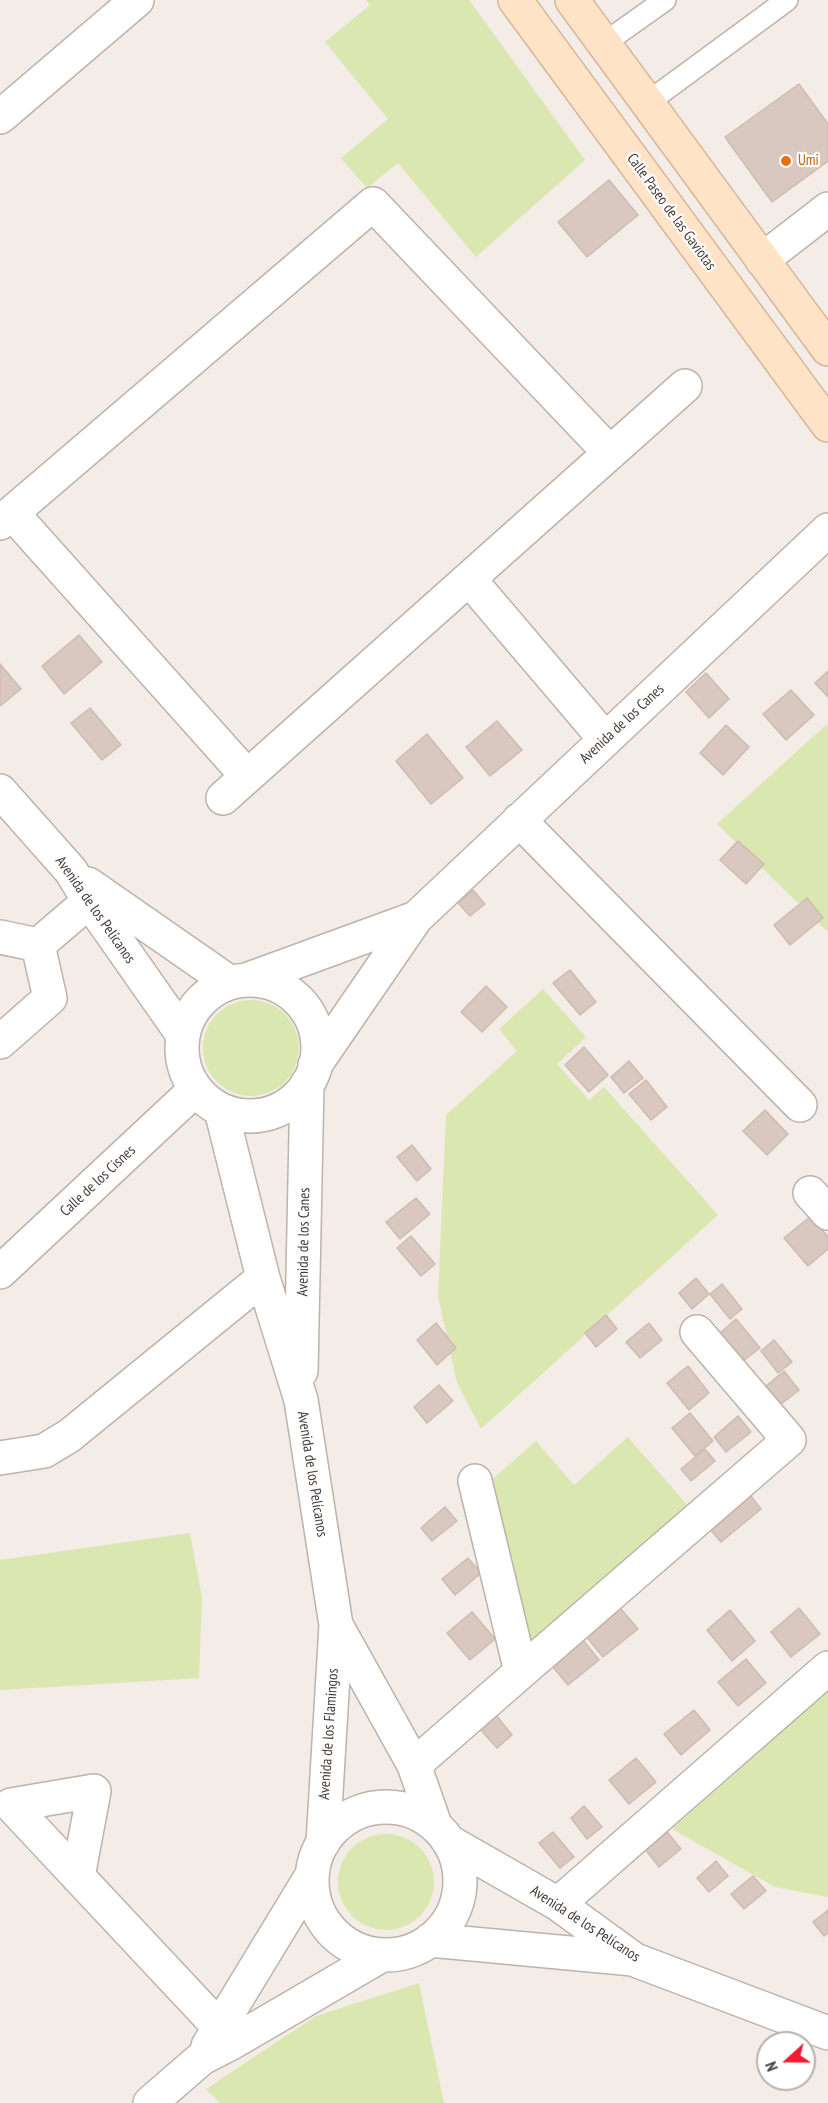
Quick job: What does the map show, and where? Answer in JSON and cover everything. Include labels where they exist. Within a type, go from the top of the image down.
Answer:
[{"type":"main road","name":"Calle Paseo de las Gaviotas","points":[[515,0],[828,425]]},
{"type":"main road","points":[[572,0],[828,349]]},
{"type":"street","points":[[0,117],[136,0]]},
{"type":"street","points":[[247,776],[6,518],[373,204],[610,453]]},
{"type":"street","points":[[762,260],[828,209]]},
{"type":"street","points":[[223,798],[685,386]]},
{"type":"street","name":"Avenida de los Canes","points":[[301,1400],[311,1074],[416,918],[828,530]]},
{"type":"street","points":[[469,579],[605,739]]},
{"type":"street","name":"Avenida de los Pelícanos","points":[[0,791],[94,897],[183,1035]]},
{"type":"street","points":[[519,820],[800,1105]]},
{"type":"street","points":[[38,945],[94,897],[239,981]]},
{"type":"street","name":"Avenida de los Canes","points":[[239,981],[416,918]]},
{"type":"street","points":[[0,937],[38,945]]},
{"type":"street","points":[[0,1042],[50,998],[38,945]]},
{"type":"street","points":[[239,981],[269,982],[288,992],[303,1006],[313,1024],[317,1044],[311,1074],[297,1096],[284,1107],[253,1116],[237,1115],[221,1110],[207,1101],[196,1089],[186,1068],[183,1051],[186,1024],[191,1012],[201,999],[214,989],[239,981]]},
{"type":"street","name":"Calle de los Cisnes","points":[[0,1272],[196,1089]]},
{"type":"street","name":"Avenida de los Pelícanos","points":[[221,1110],[263,1278],[301,1400],[336,1625],[414,1765],[441,1833],[558,1904],[634,1960],[828,2034]]},
{"type":"street","points":[[0,1458],[44,1451],[69,1437],[263,1278]]},
{"type":"street","points":[[414,1765],[789,1440],[697,1332]]},
{"type":"street","points":[[475,1481],[521,1672]]},
{"type":"street","name":"Avenida de los Flamingos","points":[[322,1843],[336,1625]]},
{"type":"street","points":[[558,1904],[828,1668]]},
{"type":"street","points":[[374,1807],[395,1807],[417,1814],[441,1833],[457,1861],[460,1883],[456,1905],[446,1925],[416,1949],[399,1954],[382,1955],[359,1950],[339,1938],[324,1920],[314,1898],[312,1875],[315,1858],[322,1843],[336,1826],[354,1814],[374,1807]]},
{"type":"street","points":[[150,2103],[226,2034],[312,1875]]},
{"type":"street","points":[[78,1877],[226,2034]]},
{"type":"street","points":[[430,1940],[634,1960]]},
{"type":"street","points":[[226,2034],[382,1955]]},
{"type":"lane","points":[[603,44],[665,0]]},
{"type":"lane","points":[[647,103],[787,0]]},
{"type":"green space","points":[[366,0],[469,0],[585,160],[476,257],[398,163],[367,188],[341,158],[388,119],[325,42],[370,5]]},
{"type":"green space","points":[[828,723],[828,932],[717,824]]},
{"type":"green space","points":[[543,989],[586,1037],[557,1064],[589,1100],[604,1087],[718,1215],[481,1429],[457,1383],[438,1296],[446,1115],[517,1051],[499,1029]]},
{"type":"green space","points":[[251,1000],[269,1003],[285,1014],[296,1030],[299,1048],[296,1066],[285,1082],[269,1093],[251,1096],[233,1093],[217,1082],[206,1066],[203,1048],[206,1030],[217,1014],[233,1003]]},
{"type":"green space","points":[[628,1437],[688,1506],[530,1643],[488,1483],[536,1441],[574,1485]]},
{"type":"green space","points":[[190,1533],[202,1598],[199,1678],[0,1690],[0,1560]]},
{"type":"green space","points":[[828,1691],[828,1897],[775,1887],[672,1829]]},
{"type":"green space","points":[[386,1834],[404,1837],[420,1848],[431,1864],[434,1882],[431,1900],[420,1916],[404,1927],[386,1930],[368,1927],[352,1916],[341,1900],[338,1882],[341,1864],[352,1848],[368,1837]]},
{"type":"green space","points":[[419,1983],[444,2103],[220,2103],[206,2089],[316,2016]]},
{"type":"building","points":[[799,84],[828,124],[828,161],[772,202],[725,137]]},
{"type":"building","points":[[609,180],[638,215],[587,257],[558,222]]},
{"type":"building","points":[[79,635],[102,662],[64,694],[42,666]]},
{"type":"building","points":[[0,664],[21,689],[0,706]]},
{"type":"building","points":[[828,671],[828,697],[815,683]]},
{"type":"building","points":[[706,673],[729,699],[709,718],[686,692]]},
{"type":"building","points":[[791,690],[814,715],[786,740],[763,714]]},
{"type":"building","points":[[90,708],[121,745],[102,760],[71,723]]},
{"type":"building","points":[[497,721],[522,750],[490,776],[466,747]]},
{"type":"building","points":[[726,725],[749,747],[723,775],[700,753]]},
{"type":"building","points":[[427,734],[463,778],[431,804],[396,761]]},
{"type":"building","points":[[738,841],[764,864],[746,884],[720,860]]},
{"type":"building","points":[[473,890],[485,904],[470,916],[458,903]]},
{"type":"building","points":[[807,898],[823,918],[790,945],[774,925]]},
{"type":"building","points":[[570,970],[596,1002],[580,1015],[553,983]]},
{"type":"building","points":[[486,986],[507,1007],[482,1032],[461,1012]]},
{"type":"building","points":[[584,1047],[608,1075],[589,1092],[565,1065]]},
{"type":"building","points":[[629,1061],[643,1078],[624,1093],[611,1077]]},
{"type":"building","points":[[646,1080],[667,1107],[651,1120],[629,1094]]},
{"type":"building","points":[[765,1110],[788,1134],[767,1155],[743,1131]]},
{"type":"building","points":[[412,1145],[431,1169],[417,1181],[397,1157]]},
{"type":"building","points":[[416,1198],[430,1214],[400,1239],[386,1222]]},
{"type":"building","points":[[811,1216],[828,1237],[828,1249],[808,1266],[784,1238]]},
{"type":"building","points":[[411,1236],[435,1264],[421,1276],[397,1248]]},
{"type":"building","points":[[696,1278],[709,1294],[692,1309],[679,1293]]},
{"type":"building","points":[[722,1284],[742,1309],[730,1319],[710,1294]]},
{"type":"building","points":[[606,1315],[617,1329],[596,1347],[585,1333]]},
{"type":"building","points":[[736,1319],[760,1348],[743,1361],[720,1333]]},
{"type":"building","points":[[436,1323],[456,1348],[437,1365],[417,1340]]},
{"type":"building","points":[[649,1323],[662,1340],[640,1358],[626,1342]]},
{"type":"building","points":[[774,1340],[792,1362],[778,1373],[761,1351]]},
{"type":"building","points":[[688,1366],[709,1393],[689,1410],[667,1383]]},
{"type":"building","points":[[784,1371],[799,1390],[780,1405],[765,1387]]},
{"type":"building","points":[[439,1385],[453,1401],[427,1423],[414,1407]]},
{"type":"building","points":[[690,1413],[713,1441],[695,1456],[672,1428]]},
{"type":"building","points":[[738,1416],[751,1432],[726,1452],[714,1437]]},
{"type":"building","points":[[705,1449],[715,1461],[691,1481],[681,1469]]},
{"type":"building","points":[[743,1486],[761,1509],[721,1542],[702,1520]]},
{"type":"building","points":[[445,1507],[457,1521],[432,1541],[421,1528]]},
{"type":"building","points":[[468,1558],[481,1573],[455,1595],[442,1579]]},
{"type":"building","points":[[615,1602],[638,1629],[603,1657],[581,1630]]},
{"type":"building","points":[[799,1608],[820,1634],[791,1657],[771,1632]]},
{"type":"building","points":[[730,1610],[755,1641],[732,1661],[707,1630]]},
{"type":"building","points":[[472,1612],[495,1639],[470,1660],[447,1633]]},
{"type":"building","points":[[579,1635],[599,1660],[568,1685],[548,1661]]},
{"type":"building","points":[[746,1659],[766,1683],[738,1706],[718,1682]]},
{"type":"building","points":[[694,1710],[710,1730],[681,1755],[664,1734]]},
{"type":"building","points":[[496,1715],[512,1735],[497,1748],[480,1729]]},
{"type":"building","points":[[636,1758],[656,1782],[629,1804],[609,1780]]},
{"type":"building","points":[[584,1806],[602,1827],[587,1839],[571,1818]]},
{"type":"building","points":[[553,1832],[574,1857],[560,1868],[539,1843]]},
{"type":"building","points":[[667,1832],[681,1849],[659,1867],[645,1849]]},
{"type":"building","points":[[716,1861],[728,1876],[709,1892],[697,1878]]},
{"type":"building","points":[[753,1876],[766,1891],[744,1909],[731,1894]]},
{"type":"building","points":[[828,1910],[828,1933],[824,1936],[813,1922]]},
{"type":"place","name":"Umi","points":[[786,161]]}]
